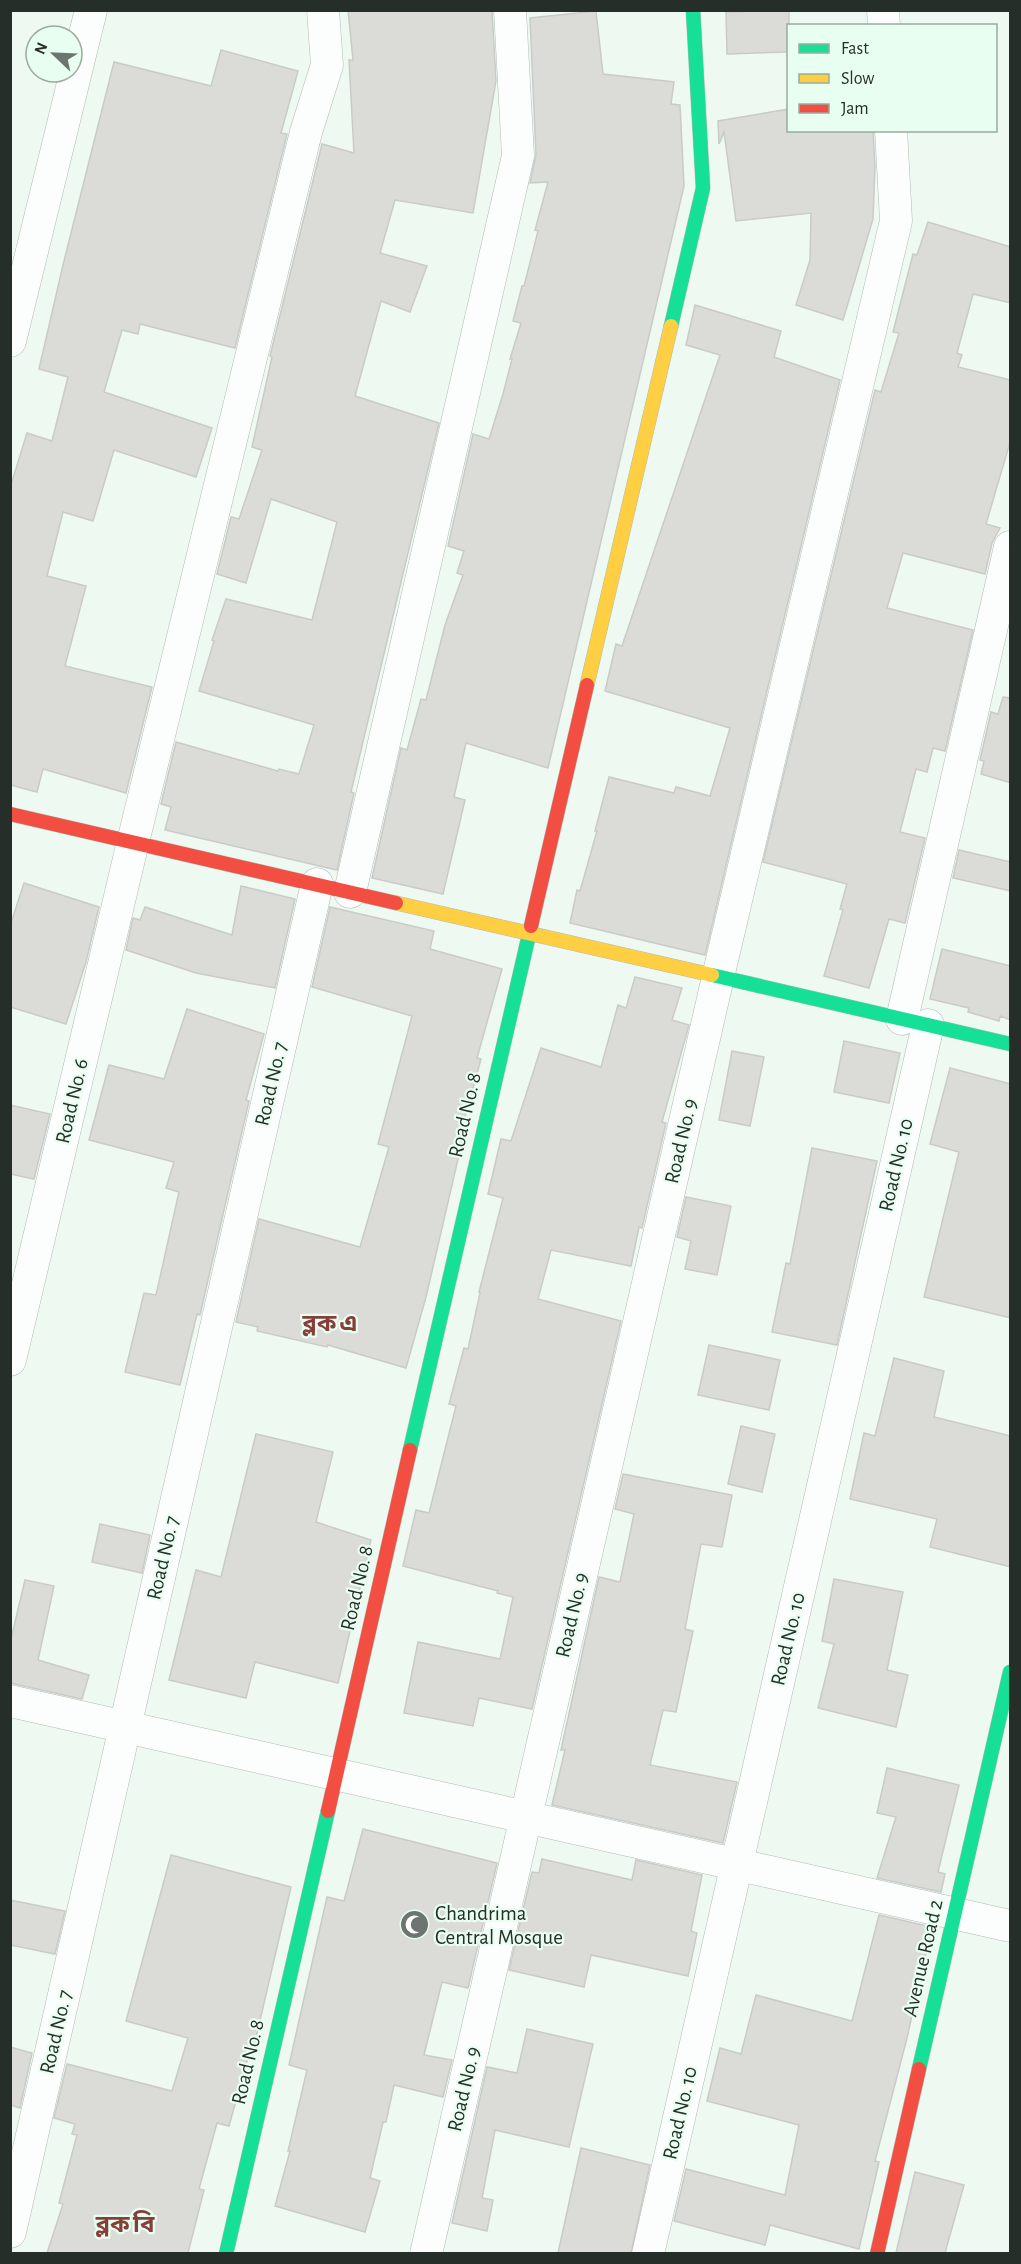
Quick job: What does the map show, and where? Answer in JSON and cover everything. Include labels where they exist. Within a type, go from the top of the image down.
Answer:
[{"type":"street","points":[[10,340],[91,10]]},
{"type":"street","name":"Road No. 6","points":[[10,1360],[133,842],[306,132],[327,65],[324,10]]},
{"type":"street","points":[[350,892],[518,156],[510,10]]},
{"type":"street","name":"Road No. 8","points":[[225,2253],[528,933],[703,188],[693,10]]},
{"type":"street","name":"Road No. 9","points":[[426,2253],[718,977],[896,221],[891,132]]},
{"type":"street","name":"Road No. 10","points":[[648,2253],[737,1864],[915,1022],[1011,547]]},
{"type":"street","points":[[10,814],[1011,1044]]},
{"type":"street","name":"Road No. 7","points":[[10,2232],[317,884]]},
{"type":"street","name":"Avenue Road 2","points":[[877,2253],[1011,1672]]},
{"type":"street","points":[[10,1701],[1011,1926]]},
{"type":"building","points":[[348,10],[492,10],[496,81],[473,213],[395,200],[380,253],[427,266],[410,312],[381,301],[355,396],[439,423],[351,792],[354,793],[337,870],[165,830],[171,807],[161,804],[176,742],[278,771],[279,769],[299,774],[314,725],[199,691],[214,641],[212,640],[226,599],[312,620],[337,522],[271,499],[246,583],[217,574],[231,517],[239,519],[262,450],[252,447],[272,357],[270,356],[322,144],[354,153],[349,60],[353,60]]},
{"type":"building","points":[[789,10],[787,52],[727,54],[726,12]]},
{"type":"building","points":[[596,11],[603,74],[674,82],[671,104],[680,105],[684,186],[548,768],[466,743],[454,797],[465,800],[443,894],[372,878],[401,748],[407,750],[421,699],[426,700],[445,625],[463,575],[457,573],[464,551],[448,546],[473,434],[489,439],[503,394],[512,359],[510,359],[521,323],[513,321],[538,231],[535,230],[548,182],[530,183],[536,155],[530,18]]},
{"type":"building","points":[[221,50],[298,71],[281,133],[287,134],[235,348],[140,324],[138,334],[122,330],[104,392],[212,428],[196,477],[114,450],[93,521],[63,512],[47,576],[86,586],[65,666],[152,687],[126,793],[43,769],[37,792],[10,785],[10,488],[27,433],[52,441],[68,377],[39,369],[114,62],[211,86]]},
{"type":"building","points":[[787,109],[787,132],[873,132],[875,166],[873,219],[843,320],[796,305],[810,260],[811,213],[736,221],[724,132],[719,144],[718,121]]},
{"type":"building","points":[[928,222],[1011,247],[1011,303],[973,294],[957,353],[962,355],[958,367],[1011,380],[1011,439],[986,524],[1000,528],[992,543],[985,574],[903,553],[887,608],[973,630],[945,751],[933,748],[927,772],[916,769],[900,832],[925,838],[905,923],[889,919],[869,988],[824,976],[843,910],[840,909],[847,884],[763,862],[875,390],[881,392],[899,333],[893,332],[913,254],[917,255]]},
{"type":"building","points":[[695,305],[781,331],[774,357],[840,380],[705,955],[570,923],[577,890],[580,891],[597,831],[595,831],[609,777],[674,793],[676,787],[710,796],[730,728],[605,691],[616,644],[622,646],[720,355],[686,345]]},
{"type":"building","points":[[1003,697],[1011,698],[1011,783],[981,774],[984,761],[980,760],[991,712],[998,714]]},
{"type":"building","points":[[959,850],[1011,862],[1011,891],[953,878]]},
{"type":"building","points":[[24,883],[99,907],[86,962],[66,1024],[10,1007],[10,926]]},
{"type":"building","points":[[241,886],[295,899],[275,988],[196,973],[126,950],[133,918],[140,920],[145,907],[232,935]]},
{"type":"building","points":[[330,907],[434,931],[430,949],[502,969],[477,1058],[481,1059],[462,1128],[465,1129],[426,1297],[406,1368],[328,1345],[327,1347],[257,1331],[258,1327],[236,1322],[259,1219],[360,1247],[389,1147],[378,1144],[412,1016],[312,987]]},
{"type":"building","points":[[942,949],[1011,966],[1011,1020],[1000,1016],[999,1021],[968,1012],[969,1008],[930,999]]},
{"type":"building","points":[[635,977],[682,988],[672,1020],[689,1025],[662,1122],[666,1123],[631,1266],[551,1250],[538,1299],[621,1321],[532,1709],[479,1698],[473,1726],[404,1713],[418,1642],[500,1659],[513,1597],[403,1566],[416,1510],[429,1513],[456,1406],[449,1404],[464,1348],[468,1349],[479,1292],[503,1198],[488,1194],[501,1139],[511,1141],[541,1048],[601,1067],[618,1005],[626,1008]]},
{"type":"building","points":[[187,1009],[264,1034],[246,1100],[249,1101],[200,1315],[197,1314],[180,1385],[125,1372],[144,1293],[156,1295],[179,1192],[166,1188],[174,1162],[89,1140],[109,1065],[164,1079]]},
{"type":"building","points":[[844,1041],[900,1053],[889,1103],[834,1092]]},
{"type":"building","points":[[732,1051],[764,1057],[750,1126],[719,1120]]},
{"type":"building","points":[[950,1068],[1011,1084],[1011,1318],[924,1297],[959,1152],[930,1144]]},
{"type":"building","points":[[10,1105],[50,1114],[34,1179],[10,1174]]},
{"type":"building","points":[[812,1148],[877,1161],[837,1345],[772,1332],[786,1263],[790,1264]]},
{"type":"building","points":[[686,1197],[731,1206],[717,1275],[685,1269],[691,1241],[677,1237]]},
{"type":"building","points":[[709,1345],[780,1360],[769,1410],[698,1395]]},
{"type":"building","points":[[894,1358],[944,1371],[934,1417],[1011,1436],[1011,1567],[930,1547],[937,1519],[850,1499],[864,1433],[875,1436]]},
{"type":"building","points":[[741,1426],[775,1434],[762,1492],[728,1484]]},
{"type":"building","points":[[256,1434],[333,1452],[316,1522],[371,1540],[338,1683],[255,1662],[246,1698],[169,1680],[196,1570],[221,1577]]},
{"type":"building","points":[[623,1474],[732,1495],[722,1547],[701,1544],[685,1629],[693,1631],[676,1712],[663,1710],[650,1765],[737,1782],[723,1843],[552,1805],[565,1750],[561,1750],[599,1577],[620,1582],[634,1514],[615,1509]]},
{"type":"building","points":[[100,1524],[150,1535],[142,1573],[92,1562]]},
{"type":"building","points":[[834,1579],[903,1592],[887,1670],[908,1675],[896,1727],[818,1708],[834,1644],[822,1641]]},
{"type":"building","points":[[25,1580],[54,1586],[38,1660],[89,1675],[82,1699],[10,1683],[10,1643]]},
{"type":"building","points":[[887,1768],[959,1785],[938,1872],[945,1874],[941,1892],[877,1878],[896,1817],[877,1813]]},
{"type":"building","points":[[363,1829],[497,1863],[468,1988],[442,1982],[424,2055],[452,2060],[443,2097],[394,2085],[370,2178],[380,2181],[365,2232],[275,2206],[290,2151],[288,2151],[307,2070],[289,2065],[327,1897],[344,1901]]},
{"type":"building","points":[[171,1855],[291,1887],[252,2055],[249,2054],[229,2126],[217,2123],[199,2189],[204,2190],[188,2253],[47,2253],[63,2204],[59,2203],[77,2135],[72,2134],[75,2124],[54,2118],[67,2064],[172,2091],[188,2038],[126,2021]]},
{"type":"building","points":[[542,1859],[632,1880],[636,1860],[702,1875],[691,1931],[697,1933],[688,1976],[591,1955],[584,1987],[509,1970],[532,1872],[539,1873]]},
{"type":"building","points":[[10,1900],[65,1911],[55,1954],[10,1945]]},
{"type":"building","points":[[879,1915],[932,1927],[907,2038],[875,2161],[879,2162],[859,2249],[770,2225],[765,2245],[674,2221],[686,2169],[785,2195],[799,2125],[707,2101],[720,2048],[741,2054],[756,1995],[852,2021]]},
{"type":"building","points":[[527,2029],[593,2044],[569,2147],[495,2130],[482,2198],[493,2200],[487,2231],[452,2223],[487,2067],[517,2073]]},
{"type":"building","points":[[10,2047],[32,2053],[20,2108],[10,2105]]},
{"type":"building","points":[[581,2148],[650,2165],[631,2253],[558,2253]]},
{"type":"building","points":[[915,2172],[964,2185],[945,2253],[896,2253]]},
{"type":"traffic: fast","points":[[671,326],[703,188],[693,10]]},
{"type":"traffic: fast","points":[[410,1450],[531,926]]},
{"type":"traffic: fast","points":[[712,975],[1010,1044]]},
{"type":"traffic: fast","points":[[919,2069],[1010,1672]]},
{"type":"traffic: fast","points":[[226,2254],[328,1811]]},
{"type":"traffic: slow","points":[[587,685],[671,326]]},
{"type":"traffic: slow","points":[[396,903],[712,975]]},
{"type":"traffic: jam","points":[[531,926],[587,685]]},
{"type":"traffic: jam","points":[[10,814],[396,903]]},
{"type":"traffic: jam","points":[[328,1811],[410,1450]]},
{"type":"traffic: jam","points":[[877,2254],[919,2069]]},
{"type":"place","name":"Chandrima Central Mosque","points":[[414,1925]]},
{"type":"district","name":"ব্লক এ","points":[[330,1324]]},
{"type":"district","name":"ব্লক বি","points":[[125,2225]]}]
